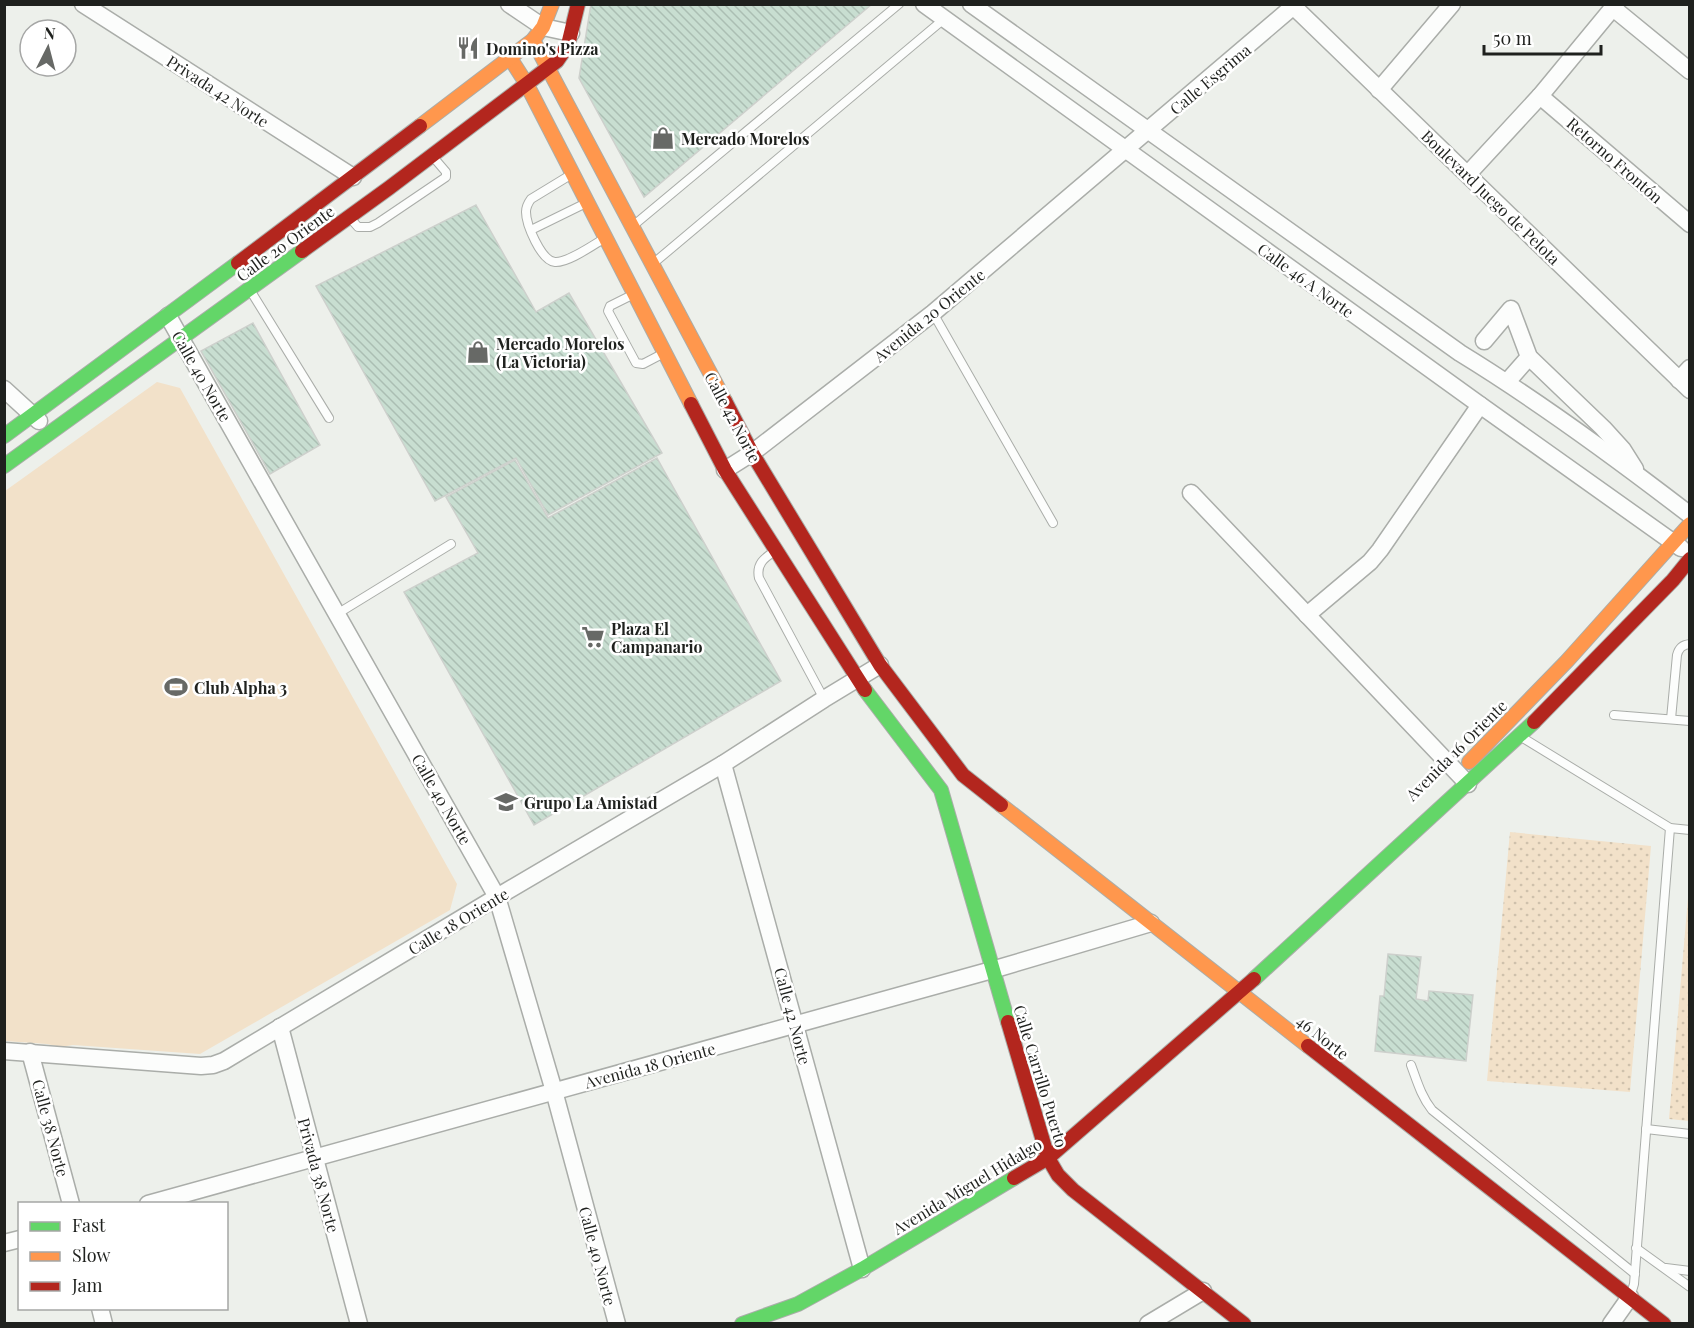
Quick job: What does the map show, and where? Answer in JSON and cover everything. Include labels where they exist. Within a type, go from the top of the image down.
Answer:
[{"type":"main road","points":[[538,34],[552,4]]},
{"type":"main road","name":"Calle 20 Oriente","points":[[4,465],[349,217],[548,67],[563,52],[571,33],[578,4]]},
{"type":"main road","name":"Calle 20 Oriente","points":[[4,436],[353,177],[510,58],[538,34]]},
{"type":"main road","name":"Calle 42 Norte","points":[[538,34],[548,67],[752,453],[880,665],[963,775]]},
{"type":"main road","name":"Calle 42 Norte","points":[[510,58],[526,84],[725,470],[857,679],[941,790]]},
{"type":"main road","name":"Avenida 16 Oriente","points":[[1463,779],[1689,524]]},
{"type":"main road","name":"Avenida 16 Oriente","points":[[1235,990],[1463,779],[1520,736],[1673,580],[1689,559]]},
{"type":"main road","points":[[941,790],[963,775]]},
{"type":"main road","name":"46 Norte","points":[[963,775],[1235,990],[1664,1323]]},
{"type":"main road","name":"Calle Carrillo Puerto","points":[[941,790],[1048,1158],[1058,1175],[1073,1190],[1244,1323]]},
{"type":"main road","name":"Avenida Miguel Hidalgo","points":[[742,1323],[798,1304],[862,1269],[1048,1158],[1235,990]]},
{"type":"street","name":"Privada 42 Norte","points":[[82,4],[353,177]]},
{"type":"street","points":[[509,4],[538,34],[571,33]]},
{"type":"street","name":"Calle 46 A Norte","points":[[924,4],[1689,553]]},
{"type":"street","name":"Calle 46 A Norte","points":[[971,4],[1460,353],[1507,382],[1639,476],[1689,515]]},
{"type":"street","points":[[1378,90],[1452,4]]},
{"type":"street","name":"Boulevard Juego de Pelota","points":[[1294,5],[1378,90],[1686,379]]},
{"type":"street","name":"Calle Esgrima","points":[[1125,150],[1294,5]]},
{"type":"street","points":[[1468,174],[1540,96],[1614,6],[1689,71]]},
{"type":"street","points":[[977,43],[995,21]]},
{"type":"street","name":"Retorno Frontón","points":[[1540,96],[1689,224]]},
{"type":"street","name":"Avenida 20 Oriente","points":[[725,470],[752,453],[933,313],[1125,150]]},
{"type":"street","points":[[1484,340],[1511,309],[1529,357],[1623,450],[1639,476]]},
{"type":"street","name":"Calle 40 Norte","points":[[168,316],[497,897],[554,1091],[616,1323]]},
{"type":"street","points":[[1507,382],[1529,357]]},
{"type":"street","points":[[4,389],[51,432]]},
{"type":"street","points":[[1307,615],[1370,562],[1380,550],[1480,405]]},
{"type":"street","points":[[1191,493],[1463,779]]},
{"type":"street","name":"Calle 18 Oriente","points":[[4,1050],[213,1065],[224,1061],[723,764],[880,665]]},
{"type":"street","name":"Calle 42 Norte","points":[[723,764],[862,1269]]},
{"type":"street","name":"Avenida 18 Oriente","points":[[152,1202],[992,970],[1151,923]]},
{"type":"street","name":"Privada 38 Norte","points":[[280,1027],[359,1323]]},
{"type":"street","name":"Calle 38 Norte","points":[[30,1052],[71,1202]]},
{"type":"street","points":[[1148,1323],[1203,1291]]},
{"type":"street","points":[[1611,1323],[1630,1297]]},
{"type":"lane","points":[[633,226],[899,4]]},
{"type":"lane","points":[[652,265],[944,19]]},
{"type":"lane","points":[[349,217],[358,227],[378,223],[446,177],[446,172],[432,155]]},
{"type":"lane","points":[[572,174],[531,199],[527,206],[526,214],[531,230],[543,255],[548,260],[556,262],[564,260],[606,238]]},
{"type":"lane","points":[[531,230],[587,202]]},
{"type":"lane","points":[[250,289],[329,418]]},
{"type":"lane","points":[[634,294],[610,306],[608,311],[636,363],[643,364],[665,353]]},
{"type":"lane","points":[[933,313],[1053,523]]},
{"type":"lane","points":[[337,614],[451,544]]},
{"type":"lane","points":[[776,551],[759,565],[757,571],[759,578],[824,699]]},
{"type":"lane","points":[[1671,719],[1677,655],[1683,645],[1689,644]]},
{"type":"lane","points":[[1614,715],[1689,721]]},
{"type":"lane","points":[[1520,736],[1670,828],[1689,830]]},
{"type":"lane","points":[[1630,1297],[1635,1274],[1670,828]]},
{"type":"lane","points":[[1411,1065],[1419,1089],[1432,1110],[1635,1274]]},
{"type":"lane","points":[[1646,1129],[1689,1134]]},
{"type":"lane","points":[[1636,1248],[1689,1287]]},
{"type":"lane","points":[[1665,1268],[1689,1271]]},
{"type":"shaded area","name":"Club Alpha 3","points":[[157,382],[180,388],[457,884],[450,910],[200,1054],[73,1045],[61,1047],[5,1041],[5,491]]},
{"type":"shaded area","points":[[1510,832],[1651,846],[1630,1092],[1487,1081]]},
{"type":"shaded area","points":[[1689,886],[1690,1121],[1669,1119]]},
{"type":"building","name":"Mercado Morelos","points":[[591,4],[872,4],[644,197],[579,78]]},
{"type":"building","name":"Mercado Morelos (La Victoria)","points":[[476,205],[536,312],[569,293],[662,453],[548,515],[516,458],[435,501],[316,286]]},
{"type":"building","points":[[253,323],[320,445],[270,474],[201,351]]},
{"type":"building","name":"Plaza El Campanario","points":[[657,458],[781,681],[534,825],[404,592],[478,553],[446,497],[515,460],[548,518]]},
{"type":"building","points":[[1388,954],[1421,957],[1416,999],[1428,1001],[1429,991],[1473,995],[1466,1061],[1375,1051],[1380,996],[1384,996]]},
{"type":"traffic: fast","points":[[4,466],[302,251]]},
{"type":"traffic: fast","points":[[4,436],[238,263]]},
{"type":"traffic: fast","points":[[865,690],[941,790],[1008,1022]]},
{"type":"traffic: fast","points":[[1254,979],[1534,722]]},
{"type":"traffic: fast","points":[[742,1324],[798,1304],[862,1269],[1014,1178]]},
{"type":"traffic: slow","points":[[420,126],[533,40],[543,27],[552,4]]},
{"type":"traffic: slow","points":[[533,40],[725,401]]},
{"type":"traffic: slow","points":[[510,58],[526,83],[691,404]]},
{"type":"traffic: slow","points":[[1469,762],[1567,661],[1690,524]]},
{"type":"traffic: slow","points":[[1001,805],[1308,1046]]},
{"type":"traffic: jam","points":[[302,251],[557,61],[568,45],[578,4]]},
{"type":"traffic: jam","points":[[238,263],[420,126]]},
{"type":"traffic: jam","points":[[725,401],[752,453],[880,665],[963,775],[1001,805]]},
{"type":"traffic: jam","points":[[691,404],[725,470],[865,690]]},
{"type":"traffic: jam","points":[[1534,722],[1673,580],[1690,559]]},
{"type":"traffic: jam","points":[[1014,1178],[1048,1158],[1254,979]]},
{"type":"traffic: jam","points":[[1008,1022],[1048,1158],[1058,1175],[1073,1190],[1244,1324]]},
{"type":"traffic: jam","points":[[1308,1046],[1664,1324]]},
{"type":"place","name":"Domino's Pizza","points":[[468,48]]},
{"type":"place","name":"Mercado Morelos","points":[[663,138]]},
{"type":"place","name":"Mercado Morelos (La Victoria)","points":[[478,352]]},
{"type":"place","name":"Plaza El Campanario","points":[[593,637]]},
{"type":"place","name":"Club Alpha 3","points":[[176,687]]},
{"type":"place","name":"Grupo La Amistad","points":[[506,802]]}]
